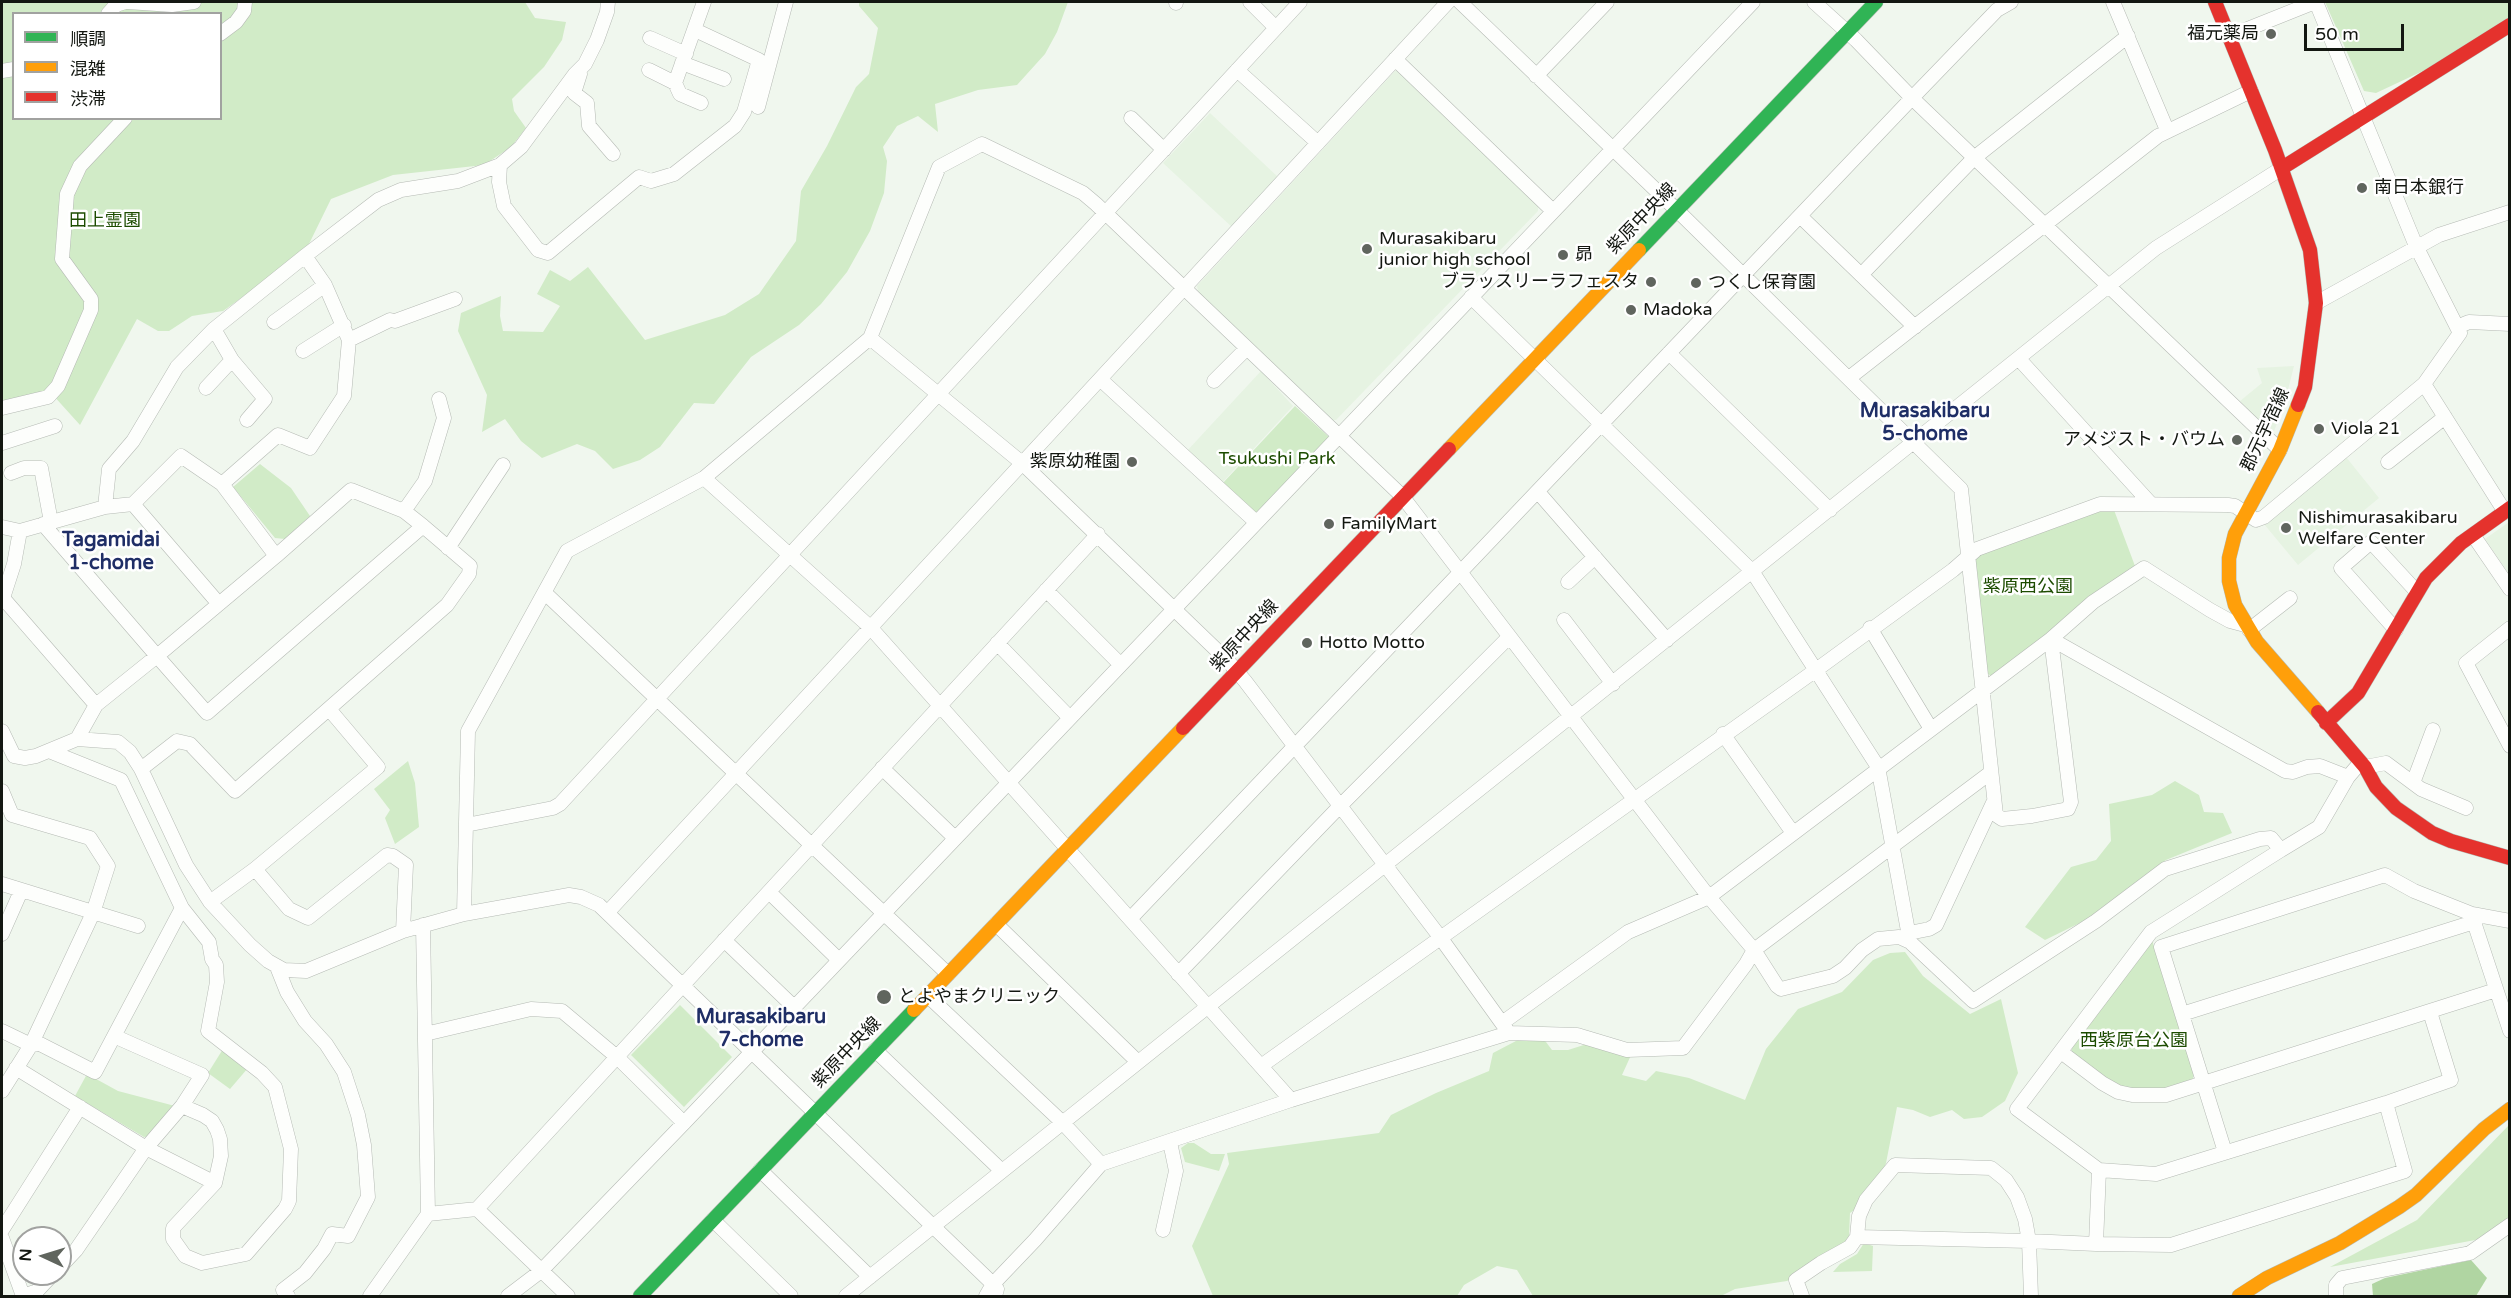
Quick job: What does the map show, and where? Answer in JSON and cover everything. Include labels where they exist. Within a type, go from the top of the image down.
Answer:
[{"type":"street","points":[[110,12],[116,5],[126,2],[172,5],[194,2]]},
{"type":"street","points":[[222,32],[236,22],[244,11],[245,2]]},
{"type":"street","points":[[608,2],[607,12],[597,40],[574,93],[587,103],[590,126],[613,154]]},
{"type":"street","points":[[675,83],[704,2]]},
{"type":"street","points":[[758,107],[786,2]]},
{"type":"street","points":[[1250,2],[1275,27]]},
{"type":"street","points":[[466,825],[553,808],[560,804],[1300,2]]},
{"type":"street","points":[[608,912],[1448,2]]},
{"type":"street","points":[[1460,2],[1961,489],[1993,803],[1996,815],[2002,819],[2068,809],[2071,802],[2051,639]]},
{"type":"street","points":[[1536,76],[1606,2]]},
{"type":"street","points":[[508,1296],[541,1271],[684,1123],[1753,2]]},
{"type":"street","points":[[1814,2],[2280,450]]},
{"type":"street","name":"紫原中央線","points":[[640,1296],[1876,2]]},
{"type":"street","points":[[1130,920],[1912,98],[1997,10],[2011,2]]},
{"type":"street","points":[[2113,2],[2167,130]]},
{"type":"street","name":"郡元宇宿線","points":[[2215,2],[2282,168],[2310,250],[2316,303],[2306,387],[2280,450],[2235,534],[2229,558],[2229,581],[2235,605],[2247,627],[2362,765],[2376,787],[2396,808],[2418,824],[2451,841],[2510,858]]},
{"type":"street","points":[[1261,1066],[1723,734],[1816,670],[1870,628],[1953,570],[1977,549],[2100,504],[2228,505],[2235,506],[2256,520],[2264,517],[2424,384],[2460,333],[2416,246],[2315,2],[2230,36]]},
{"type":"street","points":[[846,1296],[2156,248],[2510,25]]},
{"type":"street","points":[[500,165],[499,182],[504,206],[538,250],[548,252],[639,177],[651,181],[675,174],[735,126],[744,112],[759,60],[695,30]]},
{"type":"street","points":[[1861,275],[1974,158],[2127,36]]},
{"type":"street","points":[[650,38],[684,59],[724,79]]},
{"type":"street","points":[[1395,59],[1553,211]]},
{"type":"street","points":[[105,507],[109,469],[133,441],[177,367],[214,329],[378,201],[394,193],[423,185],[458,181],[500,165],[521,147],[585,64]]},
{"type":"street","points":[[649,70],[675,83],[680,94],[701,103]]},
{"type":"street","points":[[1237,70],[1318,142]]},
{"type":"street","points":[[1849,378],[2167,130],[2251,91]]},
{"type":"street","points":[[1131,118],[1164,150]]},
{"type":"street","points":[[2,408],[48,397],[58,386],[63,375],[90,310],[91,299],[62,259],[67,194],[80,166],[123,120]]},
{"type":"street","points":[[464,914],[468,731],[567,550],[704,478],[870,338],[939,167],[982,144],[1083,193],[1402,496],[1508,638],[1708,897],[1754,950],[1781,989],[1833,976],[1878,939],[1909,938],[1936,925],[1993,803]]},
{"type":"street","points":[[2316,303],[2439,235],[2510,212]]},
{"type":"street","points":[[1800,216],[1915,327]]},
{"type":"street","points":[[222,484],[278,435],[310,448],[344,396],[349,340],[325,285],[305,256]]},
{"type":"street","points":[[274,322],[325,285]]},
{"type":"street","points":[[1471,297],[1752,571],[1878,767],[1909,938],[1973,1001],[2096,921],[2165,869],[2260,839],[2271,838],[2281,850]]},
{"type":"street","points":[[349,340],[390,320],[395,321],[455,299]]},
{"type":"street","points":[[2457,327],[2469,322],[2510,324]]},
{"type":"street","points":[[303,351],[344,325]]},
{"type":"street","points":[[214,329],[232,360],[265,399],[247,420]]},
{"type":"street","points":[[870,338],[1022,463],[1098,534],[1236,671],[1440,937],[1506,1028],[1577,1035],[1628,1050],[1683,1048],[1754,950],[1990,773]]},
{"type":"street","points":[[1214,381],[1246,348]]},
{"type":"street","points":[[1669,353],[1830,510]]},
{"type":"street","points":[[2019,359],[2151,504]]},
{"type":"street","points":[[206,388],[232,360]]},
{"type":"street","points":[[1100,379],[1256,522]]},
{"type":"street","points":[[2326,723],[2358,693],[2417,592],[2440,564],[2473,535],[2507,510],[2424,384]]},
{"type":"street","points":[[404,511],[425,481],[444,418],[439,399]]},
{"type":"street","points":[[2388,462],[2445,417]]},
{"type":"street","points":[[2,443],[55,426]]},
{"type":"street","points":[[2,527],[20,531],[105,507],[133,504],[181,456],[222,484],[276,556]]},
{"type":"street","points":[[448,548],[503,465]]},
{"type":"street","points":[[11,473],[24,468],[41,468],[47,523],[207,713],[423,526]]},
{"type":"street","points":[[704,478],[870,627],[941,704],[1291,1101]]},
{"type":"street","points":[[77,739],[96,705],[276,556],[351,490],[404,511],[470,566],[469,574],[447,605],[235,791],[190,744],[177,741],[141,769]]},
{"type":"street","points":[[1538,492],[1667,640]]},
{"type":"street","points":[[133,504],[219,604]]},
{"type":"street","points":[[20,531],[14,564],[3,598],[96,705]]},
{"type":"street","points":[[428,1214],[477,1209],[1098,534]]},
{"type":"street","points":[[2473,535],[2510,589]]},
{"type":"street","points":[[2396,630],[2341,568],[2371,543],[2417,592]]},
{"type":"street","points":[[1569,582],[1595,557]]},
{"type":"street","points":[[2,731],[14,756],[25,758],[77,739],[118,742],[130,752],[141,769],[186,865],[210,902],[250,945],[278,967],[295,972],[306,971],[423,925],[464,914],[569,895],[581,897],[599,905],[935,1227],[991,1292],[1101,1164],[1506,1028],[1628,932],[1708,897],[2051,639],[2093,602],[2144,568],[2210,610],[2247,627],[2290,598]]},
{"type":"street","points":[[1046,590],[1120,664]]},
{"type":"street","points":[[545,593],[948,974]]},
{"type":"street","points":[[1564,620],[1613,684]]},
{"type":"street","points":[[1870,628],[1932,729]]},
{"type":"street","points":[[2510,628],[2466,663],[2510,746]]},
{"type":"street","points":[[1179,974],[1340,806],[1508,638]]},
{"type":"street","points":[[2051,639],[2285,771],[2293,772],[2307,767],[2320,766],[2348,777]]},
{"type":"street","points":[[997,644],[1070,718]]},
{"type":"street","points":[[210,902],[255,869],[378,767],[329,709]]},
{"type":"street","points":[[2413,783],[2433,730]]},
{"type":"street","points":[[1723,734],[1793,832]]},
{"type":"street","points":[[2,761],[8,747]]},
{"type":"street","points":[[49,751],[121,780],[182,908],[210,942],[212,959],[216,964],[217,982],[208,1031],[262,1073],[275,1087],[291,1149],[289,1201],[285,1209],[246,1254],[202,1263],[185,1256],[173,1239],[173,1228],[215,1184],[221,1156],[220,1138],[212,1121],[182,1106]]},
{"type":"street","points":[[2430,1012],[2451,1080],[2386,1103],[2156,1174],[2099,1170],[2016,1109],[2151,932],[2319,827],[2348,777],[2362,765],[2386,763],[2413,783],[2444,801],[2466,808]]},
{"type":"street","name":"郡元宇宿線","points":[[2362,765],[2423,814],[2460,834],[2510,848]]},
{"type":"street","points":[[882,768],[955,838]]},
{"type":"street","points":[[2,791],[12,815],[90,838],[108,866],[93,912],[31,1045],[2,1091]]},
{"type":"street","points":[[255,869],[289,909],[308,918],[387,855],[393,856],[406,865],[403,932]]},
{"type":"street","points":[[2225,1152],[2161,947],[2385,875],[2473,918],[2510,921]]},
{"type":"street","points":[[2,884],[138,926]]},
{"type":"street","points":[[2,934],[21,891]]},
{"type":"street","points":[[769,892],[839,960]]},
{"type":"street","points":[[2,1031],[31,1045],[40,1044],[95,1072],[116,1037],[182,908]]},
{"type":"street","points":[[2473,918],[2510,1031]]},
{"type":"street","points":[[2182,1014],[2473,918]]},
{"type":"street","points":[[996,924],[1138,1062]]},
{"type":"street","points":[[370,1296],[428,1214],[423,925]]},
{"type":"street","points":[[724,940],[794,1007]]},
{"type":"street","points":[[278,967],[293,1002],[305,1021],[326,1044],[344,1072],[358,1115],[364,1145],[368,1197],[348,1236],[332,1234],[324,1249],[305,1273],[283,1290],[288,1296]]},
{"type":"street","points":[[2061,1052],[2102,1083],[2118,1092],[2132,1095],[2166,1095],[2496,990]]},
{"type":"street","points":[[928,996],[1063,1123],[1101,1164]]},
{"type":"street","points":[[425,1034],[531,1009],[562,1011],[616,1057],[684,1123]]},
{"type":"street","points":[[72,1254],[146,1148],[182,1106],[202,1075],[116,1037]]},
{"type":"street","points":[[875,1050],[1002,1172]]},
{"type":"street","points":[[16,1068],[146,1148],[215,1184]]},
{"type":"street","points":[[1857,1237],[2171,1245],[2405,1171],[2386,1103]]},
{"type":"street","points":[[2,1230],[80,1107]]},
{"type":"street","points":[[2239,1296],[2267,1278],[2340,1243],[2399,1207],[2416,1195],[2484,1129],[2510,1108]]},
{"type":"street","points":[[1163,1230],[1176,1171],[1170,1142]]},
{"type":"street","points":[[1802,1296],[1796,1280],[1850,1247],[1857,1237],[1859,1216],[1866,1200],[1895,1166],[1907,1166],[1990,1168],[2006,1180],[2017,1197],[2025,1219],[2031,1296]]},
{"type":"street","points":[[759,1170],[870,1277]]},
{"type":"street","points":[[2096,1244],[2099,1170]]},
{"type":"street","points":[[477,1209],[568,1296]]},
{"type":"street","points":[[713,1220],[791,1296]]},
{"type":"street","points":[[2336,1296],[2336,1285],[2342,1278],[2470,1253],[2510,1225]]},
{"type":"street","points":[[2,1238],[23,1296],[41,1286]]},
{"type":"shaded area","name":"Murasakibaru junior high school","points":[[1402,70],[1538,205],[1538,211],[1336,420],[1330,420],[1199,295],[1197,286],[1395,71]]},
{"type":"shaded area","points":[[1210,113],[1279,178],[1233,228],[1163,163]]},
{"type":"shaded area","points":[[2294,366],[2286,398],[2272,437],[2240,401],[2262,383],[2257,368]]},
{"type":"shaded area","points":[[1261,371],[1293,406],[1221,484],[1186,452]]},
{"type":"shaded area","points":[[2346,457],[2379,498],[2298,565],[2264,524]]},
{"type":"shaded area","points":[[2509,522],[2509,574],[2485,539]]},
{"type":"shaded area","points":[[2471,1260],[2487,1278],[2476,1296],[2373,1296],[2372,1284],[2385,1278]]},
{"type":"green space","name":"田上霊園","points":[[2,2],[525,2],[535,18],[566,22],[562,40],[544,67],[512,99],[514,111],[526,128],[511,147],[484,165],[393,175],[331,199],[308,246],[275,274],[223,311],[192,316],[169,331],[158,331],[137,319],[80,425],[52,394],[2,405]]},
{"type":"green space","points":[[859,2],[1068,2],[1057,32],[1045,54],[1017,85],[978,90],[935,104],[938,132],[918,116],[897,126],[883,147],[887,161],[884,193],[870,231],[847,272],[821,304],[799,325],[751,357],[714,404],[694,403],[660,447],[640,460],[613,469],[595,451],[577,444],[542,458],[521,441],[505,419],[482,432],[487,395],[458,331],[461,313],[501,296],[500,316],[503,331],[543,332],[560,306],[537,294],[550,270],[570,281],[588,267],[645,340],[725,315],[759,294],[796,241],[801,191],[827,146],[856,87],[869,74],[878,28],[859,6]]},
{"type":"green space","points":[[2325,2],[2509,2],[2509,17],[2425,70],[2376,93],[2364,91]]},
{"type":"green space","name":"Tsukushi Park","points":[[1295,406],[1330,438],[1256,514],[1222,484]]},
{"type":"green space","points":[[260,464],[291,488],[310,516],[285,539],[275,538],[233,487]]},
{"type":"green space","name":"紫原西公園","points":[[2100,510],[2114,510],[2135,566],[2087,600],[2045,637],[1992,677],[1987,673],[1974,562],[1982,551]]},
{"type":"green space","points":[[408,761],[415,783],[419,827],[395,844],[385,818],[390,810],[374,789]]},
{"type":"green space","points":[[2175,781],[2199,795],[2204,812],[2223,813],[2232,833],[2166,860],[2088,919],[2045,940],[2025,927],[2071,867],[2096,860],[2111,841],[2109,804],[2152,795]]},
{"type":"green space","name":"西紫原台公園","points":[[2152,940],[2194,1075],[2192,1081],[2154,1092],[2123,1088],[2072,1054],[2072,1047]]},
{"type":"green space","points":[[1905,952],[1923,976],[1970,1014],[2001,999],[2018,1073],[2005,1101],[1982,1117],[1964,1119],[1952,1110],[1930,1117],[1897,1107],[1886,1163],[1878,1184],[1867,1201],[1850,1213],[1849,1237],[1844,1249],[1787,1281],[1735,1289],[1721,1296],[1533,1296],[1517,1270],[1497,1266],[1464,1285],[1457,1296],[1213,1296],[1192,1246],[1229,1164],[1227,1153],[1379,1133],[1391,1115],[1489,1071],[1493,1053],[1537,1030],[1552,1050],[1568,1050],[1606,1038],[1632,1053],[1622,1075],[1646,1081],[1656,1071],[1689,1078],[1745,1100],[1766,1049],[1798,1009],[1842,992],[1873,960],[1890,953]]},
{"type":"green space","points":[[680,1005],[732,1057],[684,1107],[631,1055]]},
{"type":"green space","points":[[223,1049],[248,1068],[230,1089],[208,1073]]},
{"type":"green space","points":[[87,1074],[118,1091],[175,1106],[151,1136],[144,1137],[75,1096]]},
{"type":"green space","points":[[2509,1125],[2509,1225],[2486,1238],[2330,1267],[2417,1220]]},
{"type":"green space","points":[[1188,1143],[1194,1143],[1211,1154],[1225,1154],[1219,1171],[1185,1162],[1181,1148]]},
{"type":"green space","points":[[1864,1243],[1873,1246],[1872,1271],[1833,1272],[1840,1264],[1857,1254]]},
{"type":"traffic: fast","points":[[1639,250],[1876,2]]},
{"type":"traffic: fast","points":[[640,1296],[914,1010]]},
{"type":"traffic: slow","points":[[1449,449],[1639,250]]},
{"type":"traffic: slow","points":[[2298,405],[2280,450],[2235,534],[2229,558],[2229,581],[2235,605],[2257,642],[2318,712]]},
{"type":"traffic: slow","points":[[914,1010],[1183,728]]},
{"type":"traffic: slow","points":[[2239,1296],[2267,1278],[2340,1243],[2399,1207],[2416,1195],[2484,1129],[2510,1109]]},
{"type":"traffic: jam","points":[[2215,2],[2275,150],[2310,250],[2316,303],[2305,387],[2298,405]]},
{"type":"traffic: jam","points":[[2282,168],[2510,25]]},
{"type":"traffic: jam","points":[[1183,728],[1449,449]]},
{"type":"traffic: jam","points":[[2326,723],[2358,693],[2426,578],[2461,543],[2510,508]]},
{"type":"traffic: jam","points":[[2318,712],[2365,767],[2376,787],[2396,808],[2432,833],[2451,841],[2510,858]]},
{"type":"place","name":"福元薬局","points":[[2271,34]]},
{"type":"place","name":"南日本銀行","points":[[2362,188]]},
{"type":"place","name":"Murasakibaru junior high school","points":[[1367,249]]},
{"type":"place","name":"昴","points":[[1563,255]]},
{"type":"place","name":"ブラッスリーラフェスタ","points":[[1651,282]]},
{"type":"place","name":"つくし保育園","points":[[1696,283]]},
{"type":"place","name":"Madoka","points":[[1631,310]]},
{"type":"place","name":"Viola 21","points":[[2319,429]]},
{"type":"place","name":"アメジスト・バウム","points":[[2237,440]]},
{"type":"place","name":"紫原幼稚園","points":[[1132,462]]},
{"type":"place","name":"FamilyMart","points":[[1329,524]]},
{"type":"place","name":"Nishimurasakibaru Welfare Center","points":[[2286,528]]},
{"type":"place","name":"Hotto Motto","points":[[1307,643]]},
{"type":"place","name":"とよやまクリニック","points":[[884,997]]},
{"type":"district","name":"Murasakibaru 5-chome","points":[[1925,424]]},
{"type":"district","name":"Tagamidai 1-chome","points":[[111,552]]},
{"type":"district","name":"Murasakibaru 7-chome","points":[[761,1030]]}]
